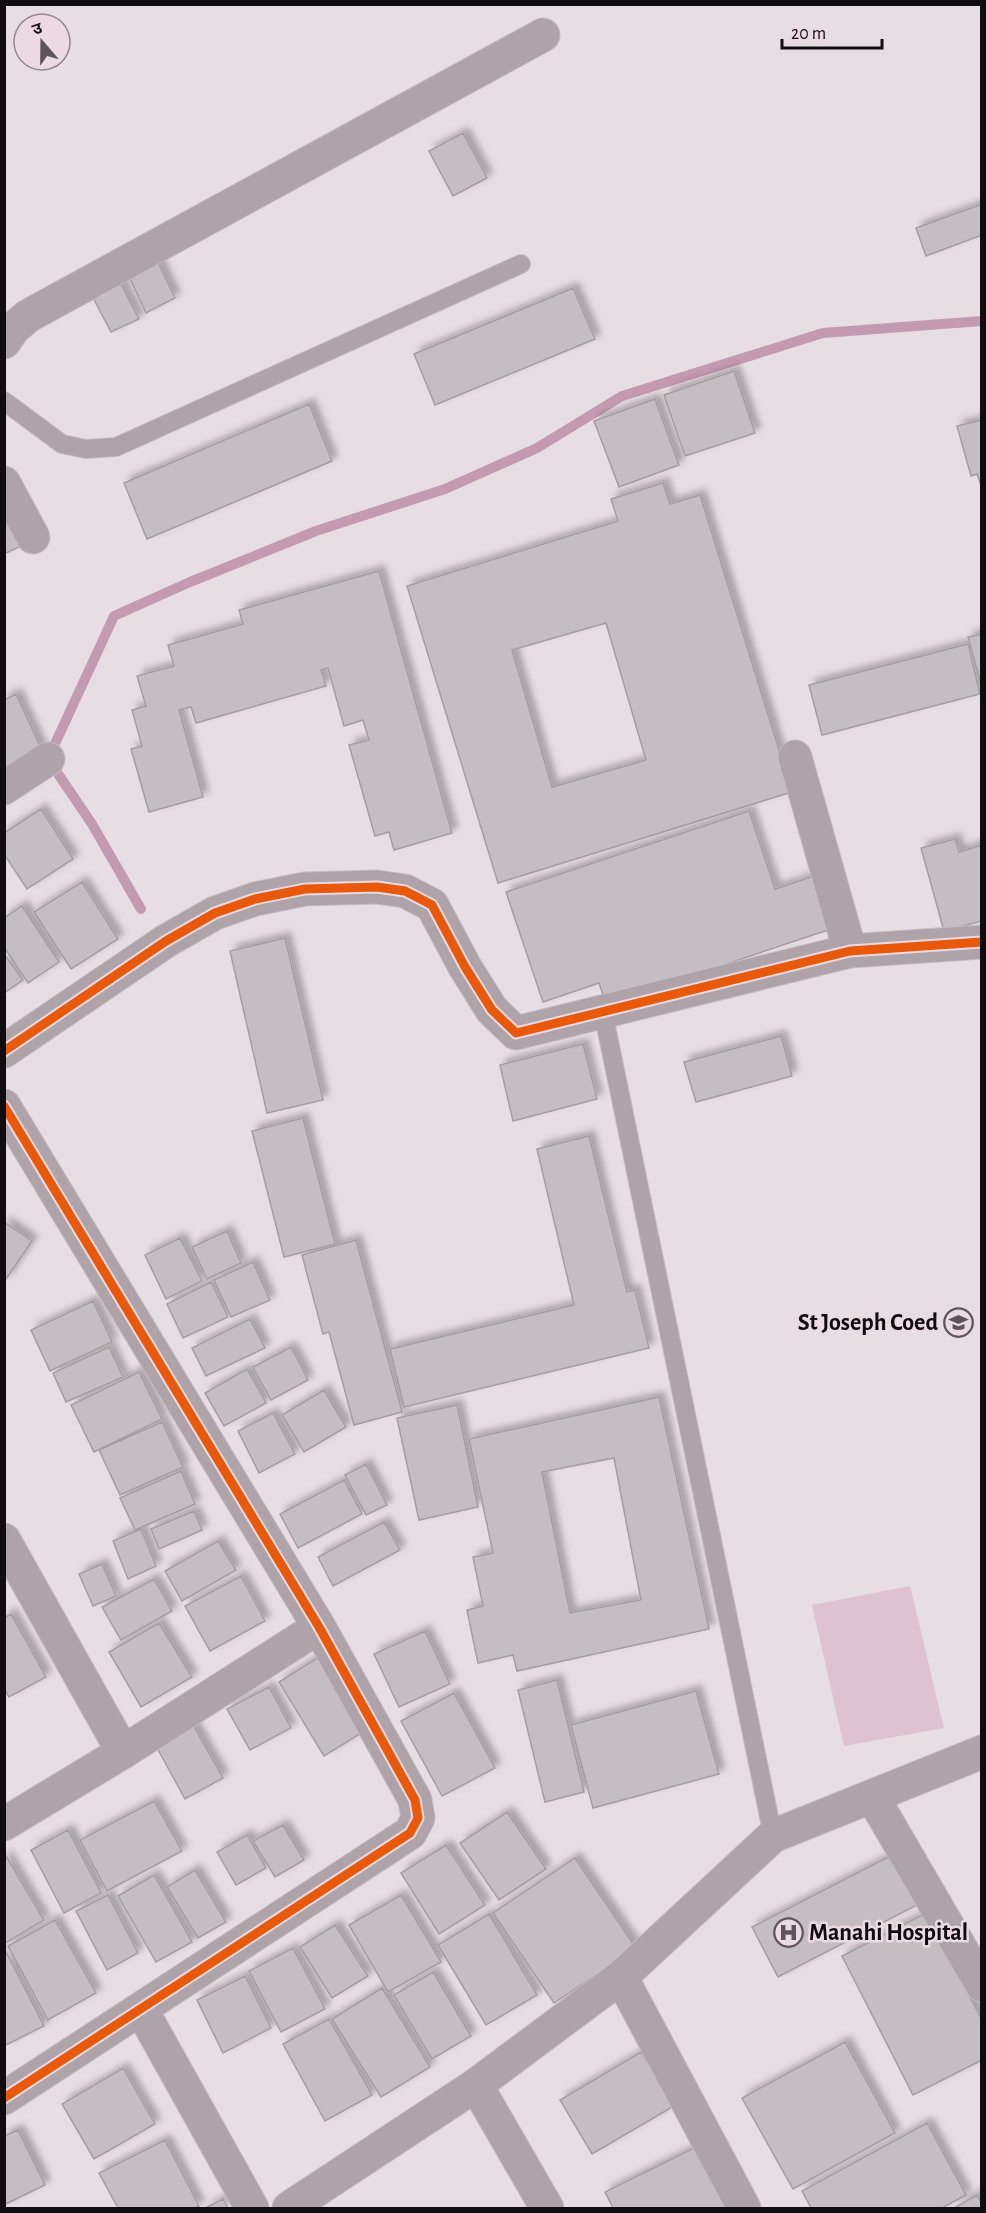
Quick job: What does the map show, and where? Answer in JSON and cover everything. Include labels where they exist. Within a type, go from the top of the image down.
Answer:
[{"type":"street","points":[[4,342],[13,329],[28,315],[543,35]]},
{"type":"street","points":[[4,483],[33,537]]},
{"type":"street","points":[[795,757],[850,951]]},
{"type":"street","points":[[4,788],[48,759]]},
{"type":"street","points":[[4,1051],[166,941],[215,914],[255,899],[305,889],[378,887],[405,891],[432,905],[465,967],[492,1010],[516,1033],[850,951],[981,942]]},
{"type":"street","points":[[4,1106],[319,1627],[415,1800],[418,1818],[410,1833],[4,2098]]},
{"type":"street","points":[[4,1540],[16,1587],[123,1752]]},
{"type":"street","points":[[4,1824],[123,1752],[319,1627]]},
{"type":"street","points":[[289,2208],[476,2085],[621,1977],[773,1836],[981,1752]]},
{"type":"street","points":[[872,1796],[981,1985]]},
{"type":"street","points":[[621,1977],[744,2208]]},
{"type":"street","points":[[141,2009],[252,2208]]},
{"type":"street","points":[[476,2085],[547,2208]]},
{"type":"lane","points":[[4,401],[62,444],[86,449],[116,447],[520,264]]},
{"type":"lane","points":[[603,1012],[773,1836]]},
{"type":"shaded area","points":[[910,1586],[944,1728],[844,1746],[812,1605]]},
{"type":"building","points":[[463,133],[487,178],[453,196],[429,151]]},
{"type":"building","points":[[982,204],[982,235],[926,256],[916,228]]},
{"type":"building","points":[[155,256],[175,298],[146,313],[126,270]]},
{"type":"building","points":[[118,278],[139,319],[111,332],[90,292]]},
{"type":"building","points":[[573,288],[595,339],[435,405],[414,354]]},
{"type":"building","points":[[734,371],[755,433],[685,456],[664,395]]},
{"type":"building","points":[[655,399],[679,465],[619,487],[594,421]]},
{"type":"building","points":[[309,404],[332,461],[147,539],[124,483]]},
{"type":"building","points":[[982,420],[982,488],[977,474],[971,476],[957,426]]},
{"type":"building","points":[[663,483],[670,504],[700,495],[792,792],[498,883],[407,586],[618,521],[611,499]],"holes":[[[606,623],[646,760],[552,787],[512,650]]]},
{"type":"building","points":[[4,511],[21,546],[4,554]]},
{"type":"building","points":[[379,571],[452,833],[394,850],[389,832],[375,836],[349,745],[369,740],[363,720],[344,726],[328,668],[321,670],[326,686],[196,723],[191,707],[179,710],[203,797],[149,812],[131,749],[142,746],[132,710],[146,706],[137,676],[174,666],[168,645],[243,624],[239,610]]},
{"type":"building","points":[[982,634],[982,688],[968,637]]},
{"type":"building","points":[[968,644],[980,694],[822,735],[809,685]]},
{"type":"building","points":[[16,694],[45,757],[4,775],[4,700]]},
{"type":"building","points":[[41,809],[73,859],[27,889],[4,854],[4,833]]},
{"type":"building","points":[[749,811],[775,889],[814,876],[831,929],[606,1004],[599,983],[543,1002],[506,892]]},
{"type":"building","points":[[955,839],[959,852],[982,845],[982,921],[944,931],[921,848]]},
{"type":"building","points":[[82,882],[118,939],[71,969],[34,912]]},
{"type":"building","points":[[22,906],[59,962],[28,983],[4,947],[4,918]]},
{"type":"building","points":[[285,938],[323,1100],[267,1113],[230,951]]},
{"type":"building","points":[[4,954],[23,980],[4,993]]},
{"type":"building","points":[[781,1036],[792,1076],[696,1102],[684,1062]]},
{"type":"building","points":[[583,1044],[597,1099],[513,1121],[500,1065]]},
{"type":"building","points":[[303,1118],[335,1244],[284,1257],[252,1131]]},
{"type":"building","points":[[589,1136],[627,1292],[635,1290],[649,1348],[404,1407],[390,1349],[574,1305],[537,1149]]},
{"type":"building","points":[[4,1222],[32,1241],[4,1282]]},
{"type":"building","points":[[227,1231],[241,1263],[207,1279],[192,1247]]},
{"type":"building","points":[[180,1238],[202,1281],[166,1299],[145,1255]]},
{"type":"building","points":[[356,1240],[402,1412],[354,1425],[329,1332],[323,1334],[302,1255]]},
{"type":"building","points":[[253,1262],[270,1300],[231,1317],[214,1280]]},
{"type":"building","points":[[211,1282],[228,1317],[183,1338],[167,1304]]},
{"type":"building","points":[[93,1301],[112,1342],[50,1371],[31,1330]]},
{"type":"building","points":[[250,1319],[265,1348],[206,1376],[192,1348]]},
{"type":"building","points":[[109,1347],[123,1377],[66,1402],[53,1373]]},
{"type":"building","points":[[291,1347],[308,1380],[271,1400],[253,1367]]},
{"type":"building","points":[[247,1369],[266,1403],[224,1426],[205,1393]]},
{"type":"building","points":[[139,1372],[162,1419],[94,1452],[71,1405]]},
{"type":"building","points":[[324,1390],[346,1427],[304,1452],[282,1415]]},
{"type":"building","points":[[659,1397],[709,1629],[517,1671],[513,1655],[478,1663],[467,1610],[483,1606],[473,1557],[493,1553],[469,1439]],"holes":[[[614,1458],[641,1600],[570,1613],[542,1472]]]},
{"type":"building","points":[[457,1405],[478,1507],[419,1520],[397,1418]]},
{"type":"building","points":[[273,1413],[295,1454],[259,1473],[238,1431]]},
{"type":"building","points":[[162,1422],[183,1467],[120,1495],[99,1450]]},
{"type":"building","points":[[366,1464],[387,1505],[366,1515],[345,1475]]},
{"type":"building","points":[[181,1471],[195,1504],[135,1530],[120,1498]]},
{"type":"building","points":[[344,1480],[362,1514],[298,1548],[280,1514]]},
{"type":"building","points":[[194,1511],[202,1530],[159,1549],[151,1529]]},
{"type":"building","points":[[384,1522],[400,1550],[333,1586],[318,1557]]},
{"type":"building","points":[[141,1529],[156,1566],[128,1579],[113,1541]]},
{"type":"building","points":[[218,1541],[236,1570],[182,1601],[165,1571]]},
{"type":"building","points":[[102,1564],[116,1596],[93,1606],[79,1574]]},
{"type":"building","points":[[241,1576],[265,1621],[210,1651],[185,1606]]},
{"type":"building","points":[[154,1579],[172,1611],[121,1640],[102,1607]]},
{"type":"building","points":[[11,1614],[46,1677],[9,1697],[4,1689],[4,1618]]},
{"type":"building","points":[[159,1623],[192,1677],[141,1707],[109,1652]]},
{"type":"building","points":[[425,1631],[450,1684],[399,1707],[374,1654]]},
{"type":"building","points":[[322,1655],[368,1729],[324,1756],[279,1682]]},
{"type":"building","points":[[557,1680],[584,1792],[545,1802],[518,1690]]},
{"type":"building","points":[[269,1687],[291,1728],[250,1750],[227,1709]]},
{"type":"building","points":[[696,1691],[719,1774],[593,1808],[571,1725]]},
{"type":"building","points":[[454,1693],[495,1768],[442,1796],[401,1721]]},
{"type":"building","points":[[193,1725],[223,1778],[185,1799],[156,1746]]},
{"type":"building","points":[[154,1801],[182,1851],[107,1891],[80,1840]]},
{"type":"building","points":[[507,1812],[546,1869],[499,1900],[460,1843]]},
{"type":"building","points":[[283,1825],[304,1860],[275,1877],[253,1841]]},
{"type":"building","points":[[68,1830],[101,1893],[64,1913],[31,1850]]},
{"type":"building","points":[[247,1835],[266,1868],[236,1885],[217,1852]]},
{"type":"building","points":[[446,1845],[485,1905],[439,1934],[401,1873]]},
{"type":"building","points":[[892,1855],[917,1905],[778,1977],[752,1927]]},
{"type":"building","points":[[6,1856],[44,1920],[4,1944],[4,1857]]},
{"type":"building","points":[[575,1858],[636,1948],[554,2003],[493,1913]]},
{"type":"building","points":[[195,1870],[226,1922],[198,1938],[167,1887]]},
{"type":"building","points":[[154,1875],[192,1942],[156,1962],[118,1896]]},
{"type":"building","points":[[108,1895],[138,1953],[107,1970],[76,1911]]},
{"type":"building","points":[[401,1895],[441,1962],[388,1992],[349,1925]]},
{"type":"building","points":[[926,1913],[982,2020],[982,2060],[913,2095],[842,1956]]},
{"type":"building","points":[[489,1914],[537,1995],[486,2025],[438,1945]]},
{"type":"building","points":[[55,1920],[96,1993],[48,2020],[8,1946]]},
{"type":"building","points":[[335,1925],[368,1976],[332,1998],[300,1947]]},
{"type":"building","points":[[4,1948],[44,2026],[4,2046]]},
{"type":"building","points":[[293,1948],[325,2009],[281,2032],[249,1971]]},
{"type":"building","points":[[433,1972],[471,2036],[432,2059],[394,1995]]},
{"type":"building","points":[[245,1976],[271,2028],[223,2053],[197,2000]]},
{"type":"building","points":[[382,1988],[430,2067],[381,2097],[332,2019]]},
{"type":"building","points":[[329,2019],[372,2095],[325,2121],[283,2044]]},
{"type":"building","points":[[845,2042],[895,2133],[793,2189],[742,2098]]},
{"type":"building","points":[[641,2052],[674,2106],[592,2154],[560,2100]]},
{"type":"building","points":[[123,2068],[155,2124],[94,2159],[62,2104]]},
{"type":"building","points":[[927,2123],[966,2195],[942,2208],[811,2208],[802,2191]]},
{"type":"building","points":[[18,2130],[45,2185],[4,2205],[4,2136]]},
{"type":"building","points":[[165,2140],[199,2206],[194,2208],[118,2208],[99,2173]]},
{"type":"building","points":[[700,2145],[731,2208],[613,2208],[605,2192]]},
{"type":"building","points":[[977,2195],[982,2208],[954,2208]]},
{"type":"building","points":[[223,2199],[228,2208],[205,2208]]},
{"type":"waterway","points":[[141,909],[92,824],[48,759],[114,616],[190,582],[316,531],[445,489],[537,448],[622,396],[823,333],[982,321]]},
{"type":"cycle path","points":[[4,1051],[166,941],[215,913],[255,899],[305,889],[377,887],[405,891],[432,905],[465,967],[492,1010],[516,1033],[850,951],[982,942]]},
{"type":"cycle path","points":[[4,1106],[319,1627],[415,1800],[418,1818],[410,1833],[4,2098]]},
{"type":"place","name":"St Joseph Coed","points":[[959,1322]]},
{"type":"place","name":"Manahi Hospital","points":[[788,1932]]}]
